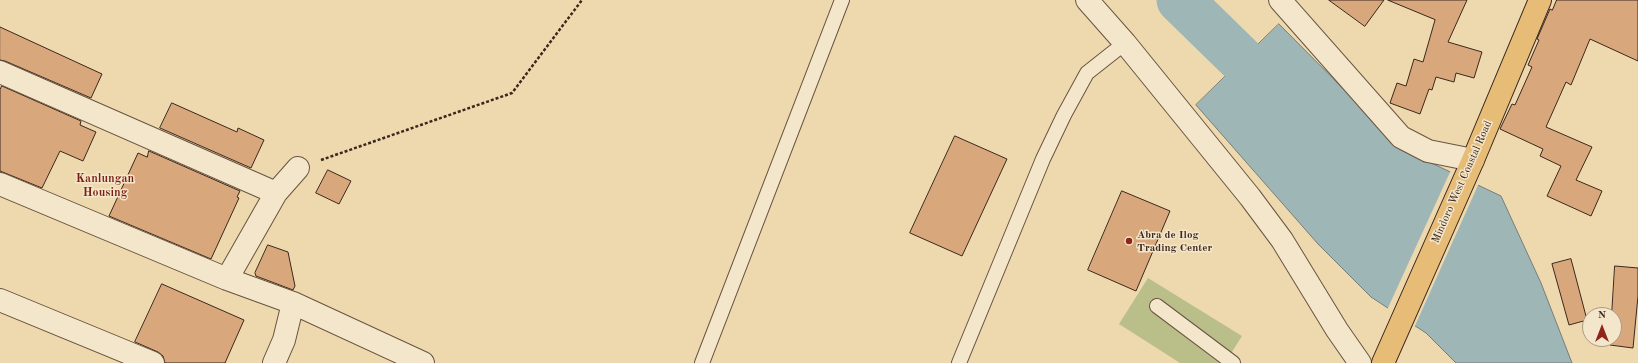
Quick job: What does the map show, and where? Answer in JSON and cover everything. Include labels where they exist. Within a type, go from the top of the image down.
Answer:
[{"type":"main road","name":"Mindoro West Coastal Road","points":[[1386,354],[1470,168],[1540,0]]},
{"type":"street","points":[[1087,0],[1250,197],[1282,240],[1360,363]]},
{"type":"street","points":[[1280,0],[1401,137],[1428,151],[1470,168]]},
{"type":"street","points":[[0,72],[276,193]]},
{"type":"street","points":[[227,279],[276,193],[298,168]]},
{"type":"street","points":[[0,184],[227,279],[293,303],[423,363]]},
{"type":"street","points":[[0,300],[153,363]]},
{"type":"street","points":[[274,363],[284,340],[293,303]]},
{"type":"lane","points":[[702,363],[842,0]]},
{"type":"lane","points":[[959,363],[1043,160],[1064,115],[1087,73],[1124,43]]},
{"type":"lane","points":[[1157,306],[1233,363]]},
{"type":"path","points":[[298,168],[512,93],[582,0]]},
{"type":"green space","points":[[1148,278],[1242,336],[1225,363],[1180,363],[1119,324]]},
{"type":"water","points":[[1279,24],[1404,150],[1501,196],[1541,283],[1572,363],[1456,363],[1426,333],[1371,297],[1318,244],[1196,105]]},
{"type":"pier","points":[[1451,170],[1479,183],[1414,328],[1387,310]]},
{"type":"building","points":[[1329,0],[1384,0],[1365,26]]},
{"type":"building","points":[[1388,0],[1467,0],[1448,42],[1482,52],[1474,78],[1456,73],[1454,82],[1436,77],[1432,90],[1429,89],[1420,114],[1390,103],[1397,83],[1406,86],[1414,59],[1423,62],[1435,20]]},
{"type":"building","points":[[1557,0],[1638,0],[1638,61],[1590,39],[1571,85],[1566,82],[1546,127],[1592,147],[1576,180],[1602,191],[1591,216],[1547,196],[1561,166],[1540,156],[1543,149],[1500,129],[1512,104],[1515,105],[1532,67],[1528,65],[1539,40],[1537,39],[1550,9],[1552,10]]},
{"type":"building","points":[[0,27],[102,74],[91,98],[0,60]]},
{"type":"building","points":[[2,86],[81,121],[80,125],[96,132],[83,161],[60,151],[42,188],[0,171],[0,90]]},
{"type":"building","points":[[172,103],[237,132],[238,128],[264,140],[251,168],[160,128]]},
{"type":"building","points":[[955,136],[1007,159],[962,256],[910,233]]},
{"type":"building","points":[[149,151],[240,191],[237,197],[239,198],[211,259],[109,216],[138,153],[147,157]]},
{"type":"building","points":[[328,170],[351,181],[339,204],[316,193]]},
{"type":"building","name":"Abra de Ilog Trading Center","points":[[1122,191],[1170,211],[1136,291],[1088,270]]},
{"type":"building","points":[[268,245],[288,252],[295,286],[293,290],[256,276],[255,273]]},
{"type":"building","points":[[1571,259],[1584,307],[1582,307],[1582,321],[1569,325],[1552,264]]},
{"type":"building","points":[[1615,266],[1638,268],[1638,296],[1633,348],[1622,347],[1622,307],[1612,307]]},
{"type":"building","points":[[162,284],[244,320],[225,363],[165,363],[163,356],[158,352],[135,342]]},
{"type":"waterway","points":[[1180,0],[1261,79],[1287,107]]},
{"type":"place","name":"Abra de Ilog Trading Center","points":[[1129,241]]},
{"type":"district","name":"Kanlungan Housing","points":[[105,186]]}]
